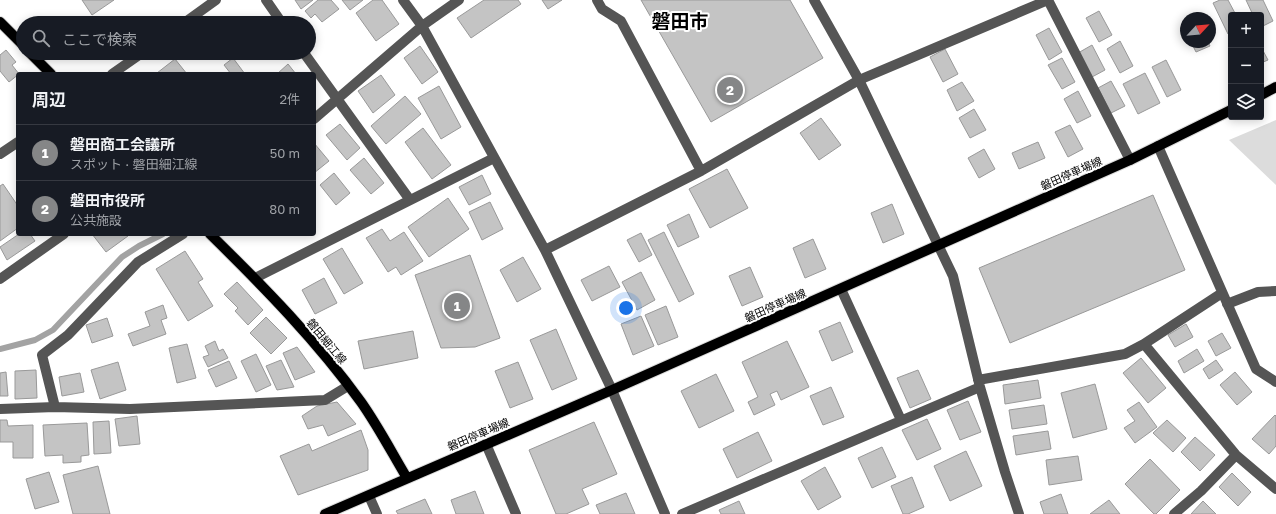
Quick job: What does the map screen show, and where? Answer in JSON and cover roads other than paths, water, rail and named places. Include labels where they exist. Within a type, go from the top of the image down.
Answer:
[{"type":"main road","points":[[0,22],[16,38]]},
{"type":"main road","points":[[37,60],[49,72]]},
{"type":"main road","points":[[1264,93],[1276,87]]},
{"type":"main road","name":"磐田停車場線","points":[[325,514],[841,289],[1130,160],[1228,111]]},
{"type":"main road","name":"磐田細江線","points":[[212,236],[255,278],[304,331],[362,403],[407,478]]},
{"type":"street","points":[[194,16],[216,0]]},
{"type":"street","points":[[266,0],[277,16]]},
{"type":"street","points":[[403,0],[422,26],[545,250],[612,390],[665,514]]},
{"type":"street","points":[[316,117],[422,26],[459,0]]},
{"type":"street","points":[[598,0],[602,9],[622,21],[701,171]]},
{"type":"street","points":[[814,0],[859,80],[953,276],[979,383],[1018,514]]},
{"type":"street","points":[[545,250],[701,171],[859,80],[1048,0],[1130,160]]},
{"type":"street","points":[[115,72],[132,60]]},
{"type":"street","points":[[309,60],[410,200]]},
{"type":"street","points":[[0,154],[16,143]]},
{"type":"street","points":[[1158,146],[1256,369],[1276,382]]},
{"type":"street","points":[[255,278],[494,158]]},
{"type":"street","points":[[0,279],[61,236]]},
{"type":"street","points":[[55,407],[42,355],[68,335],[138,262],[180,236]]},
{"type":"street","points":[[841,289],[901,420]]},
{"type":"street","points":[[1227,304],[1258,292],[1276,291]]},
{"type":"street","points":[[682,514],[901,420],[979,383],[1125,354],[1144,344],[1222,293]]},
{"type":"street","points":[[1144,344],[1236,455],[1276,489]]},
{"type":"street","points":[[0,409],[55,407],[130,409],[326,400],[348,386]]},
{"type":"street","points":[[486,444],[516,514]]},
{"type":"street","points":[[1174,514],[1200,492],[1236,455]]},
{"type":"street","points":[[369,496],[377,514]]},
{"type":"waterway","points":[[0,349],[35,340],[53,330],[122,257],[159,236]]},
{"type":"place","name":"磐田市役所","points":[[730,90]]},
{"type":"place","name":"磐田商工会議所","points":[[457,306]]},
{"type":"district","name":"磐田市","points":[[680,20]]}]
